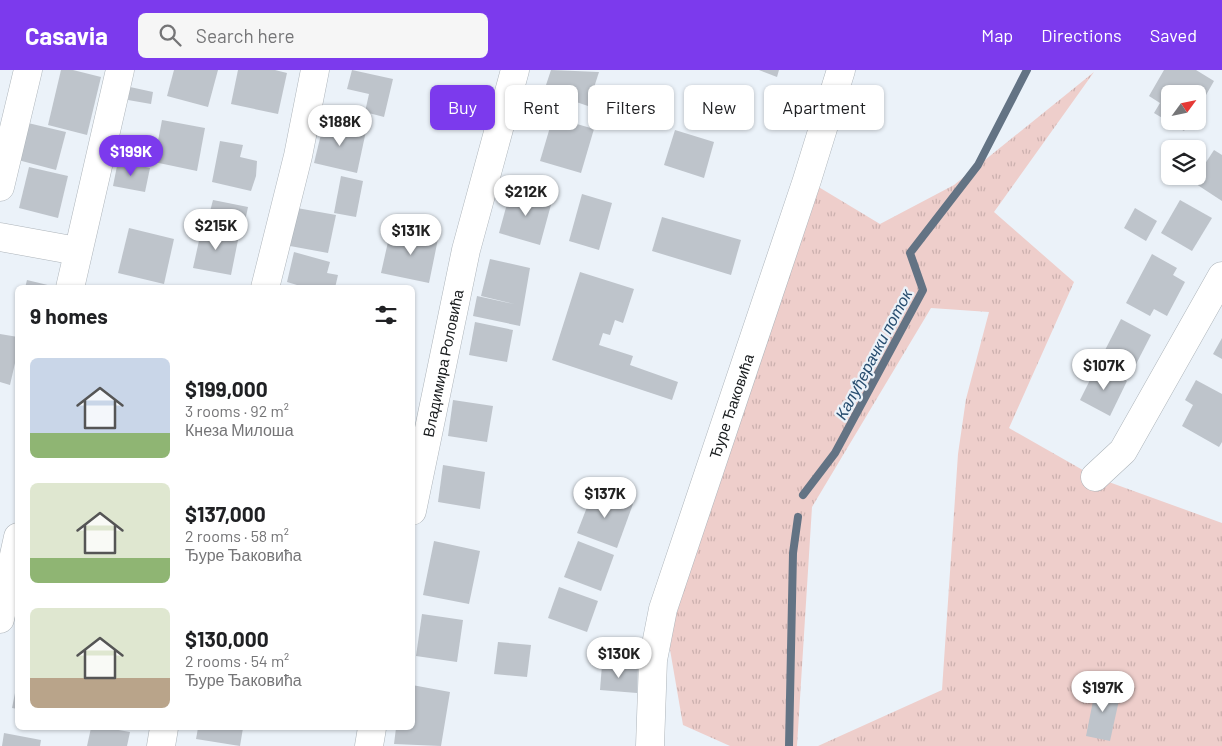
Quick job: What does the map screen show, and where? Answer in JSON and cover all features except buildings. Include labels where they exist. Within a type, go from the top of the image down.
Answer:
[{"type":"street","points":[[0,187],[28,70]]},
{"type":"street","points":[[71,285],[120,70]]},
{"type":"street","points":[[266,285],[298,156],[315,70]]},
{"type":"street","name":"Владимира Роловића","points":[[415,496],[466,250],[515,70]]},
{"type":"street","name":"Ђуре Ђаковића","points":[[650,746],[653,660],[663,609],[807,180],[841,70]]},
{"type":"street","points":[[0,237],[77,251]]},
{"type":"street","points":[[1095,477],[1123,451],[1222,276]]},
{"type":"street","points":[[0,619],[15,550]]},
{"type":"street","points":[[161,746],[164,730]]},
{"type":"street","points":[[368,746],[372,730]]},
{"type":"green space","points":[[1094,72],[994,212],[1074,282],[1009,428],[1095,477],[1222,523],[1222,746],[818,746],[942,690],[958,454],[966,399],[989,312],[931,308],[812,507],[797,746],[730,746],[683,725],[663,609],[807,180],[880,224],[954,185]]},
{"type":"waterway","name":"Калуђерачки поток","points":[[803,495],[835,453],[923,290],[910,253],[978,165],[1027,70]]},
{"type":"waterway","name":"Калуђерачки поток","points":[[789,746],[793,553],[798,517]]}]
